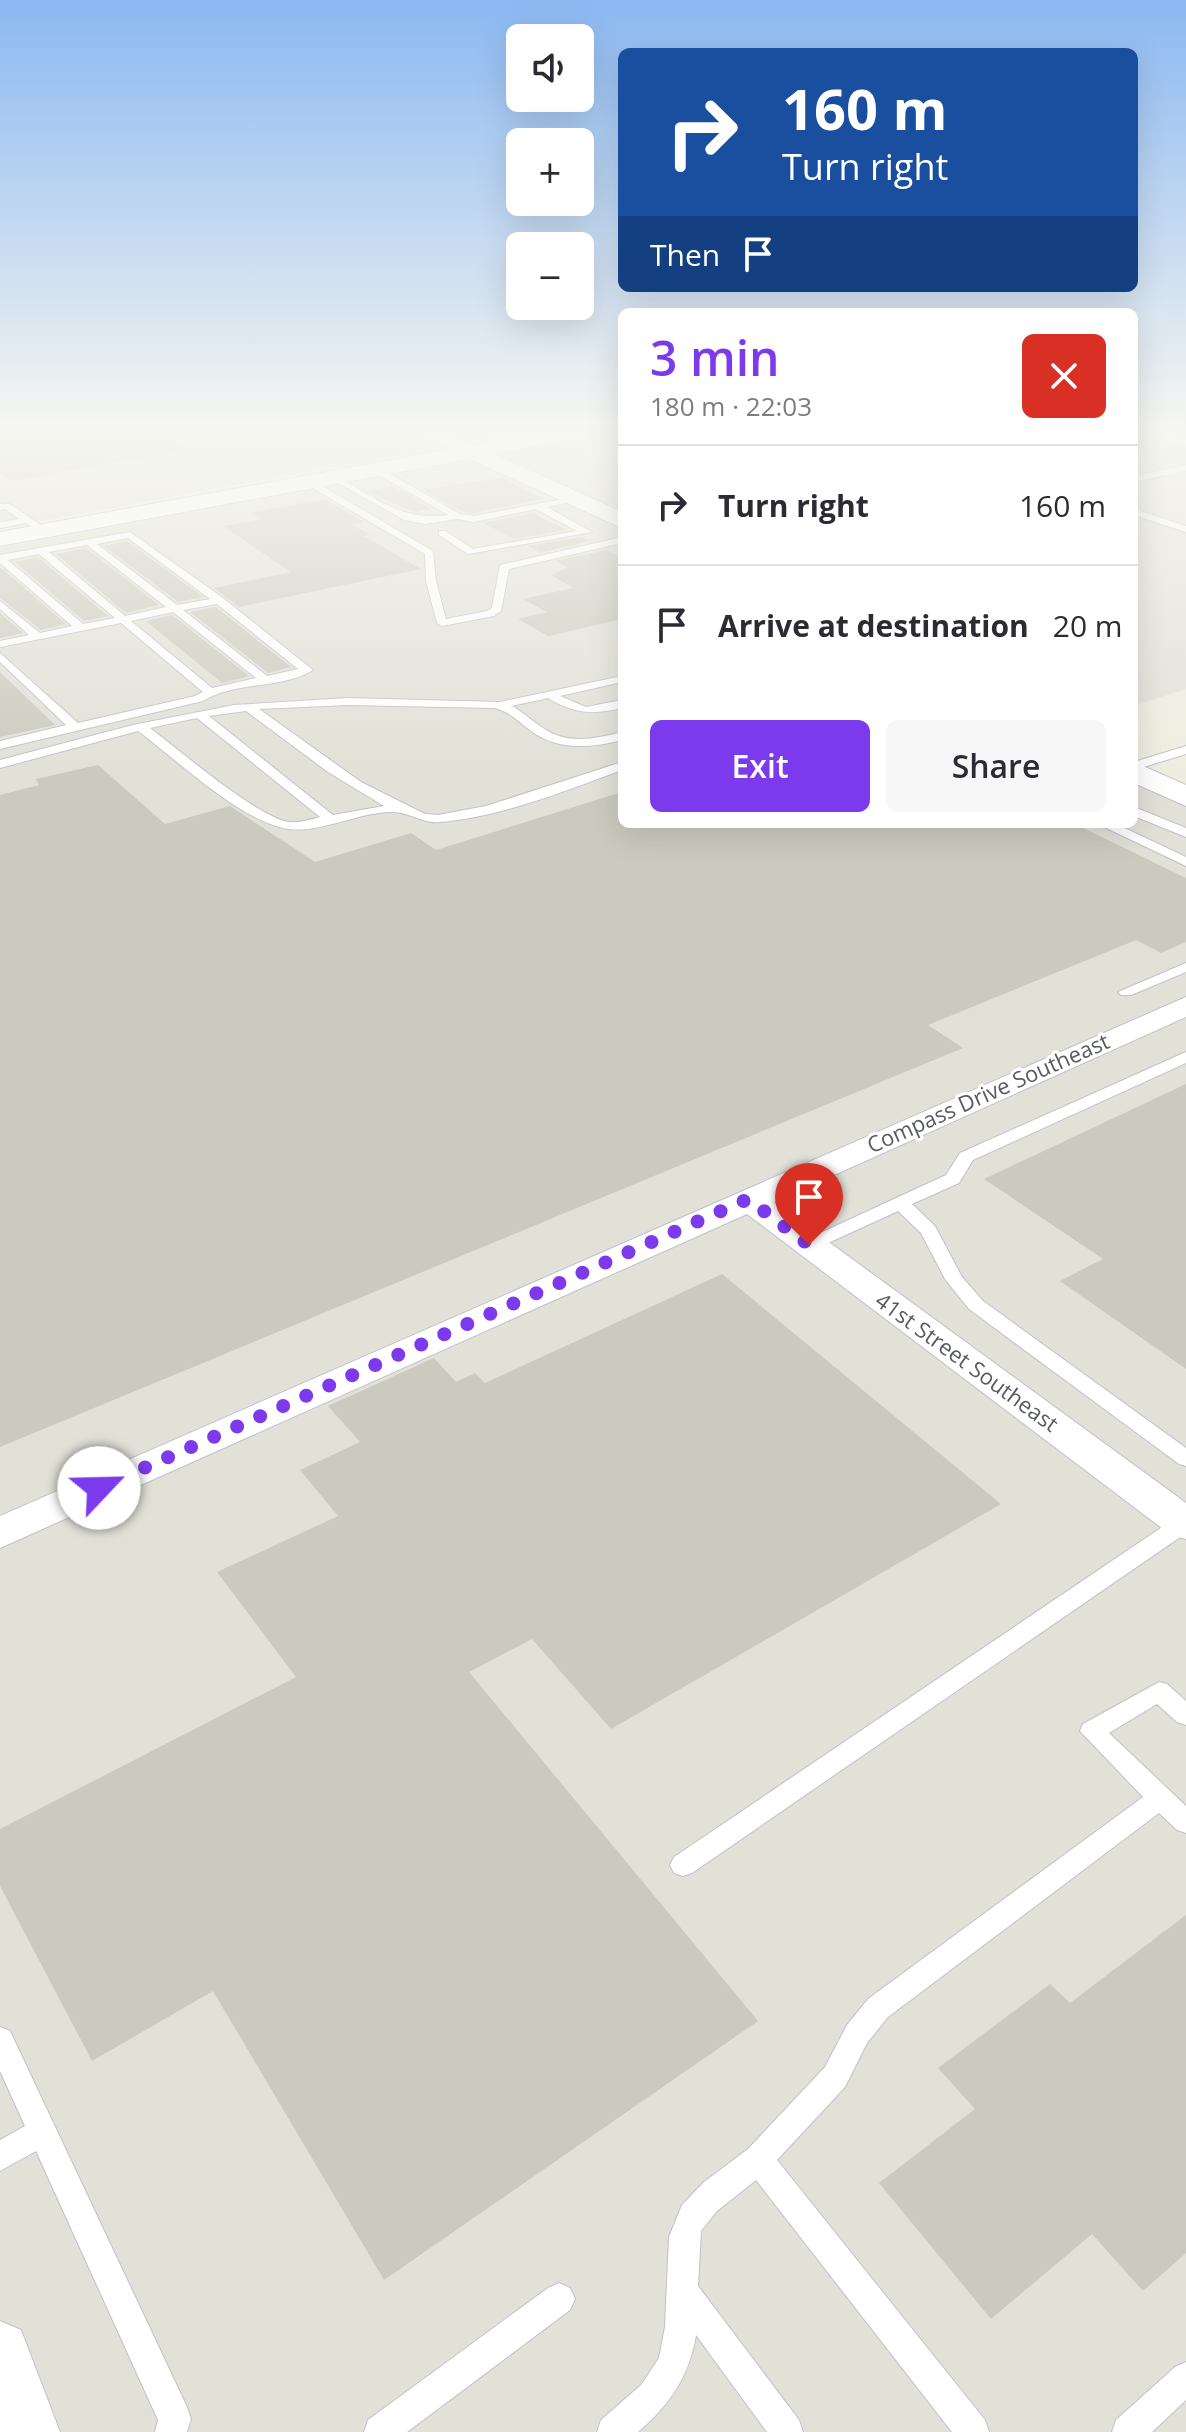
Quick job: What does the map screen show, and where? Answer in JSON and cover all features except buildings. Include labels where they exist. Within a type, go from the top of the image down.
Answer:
[{"type":"main road","points":[[1138,771],[1186,797]]},
{"type":"street","name":"Compass Drive Southeast","points":[[0,1533],[1186,1006]]},
{"type":"street","name":"41st Street Southeast","points":[[748,1199],[1186,1523]]},
{"type":"street","points":[[0,2351],[29,2432]]},
{"type":"lane","points":[[25,541],[0,558],[81,628]]},
{"type":"lane","points":[[45,541],[124,619],[210,692]]},
{"type":"lane","points":[[86,541],[93,541]]},
{"type":"lane","points":[[0,745],[199,699],[210,692],[307,670],[142,541]]},
{"type":"lane","points":[[410,541],[430,553],[431,581],[442,623],[490,614],[497,609],[504,567],[615,541]]},
{"type":"lane","points":[[455,541],[471,552],[532,541]]},
{"type":"lane","points":[[89,542],[267,681]]},
{"type":"lane","points":[[0,644],[219,600]]},
{"type":"lane","points":[[0,604],[37,636]]},
{"type":"lane","points":[[0,656],[75,727]]},
{"type":"lane","points":[[0,764],[141,727],[248,707],[367,702],[505,704],[618,680]]},
{"type":"lane","points":[[552,696],[576,711],[590,713],[618,705]]},
{"type":"lane","points":[[505,704],[547,736],[571,742],[605,741],[618,737]]},
{"type":"lane","points":[[248,707],[310,752],[425,819],[455,817],[618,767]]},
{"type":"lane","points":[[200,715],[330,819]]},
{"type":"lane","points":[[141,727],[234,795],[282,824],[297,826],[400,807]]},
{"type":"lane","points":[[1138,768],[1183,753]]},
{"type":"lane","points":[[1138,813],[1186,833]]},
{"type":"lane","points":[[1114,828],[1186,862]]},
{"type":"lane","points":[[1126,992],[1186,967]]},
{"type":"lane","points":[[809,1245],[953,1179],[966,1157],[1186,1057]]},
{"type":"lane","points":[[900,1203],[929,1230],[954,1279],[976,1305],[1186,1459]]},
{"type":"lane","points":[[683,1865],[1186,1523]]},
{"type":"lane","points":[[1186,1715],[1159,1691],[1092,1731],[1186,1822]]},
{"type":"lane","points":[[613,2432],[652,2400],[675,2363],[682,2324],[683,2237],[694,2214],[758,2159],[835,2077],[857,2034],[878,2008],[1160,1798]]},
{"type":"lane","points":[[0,2040],[176,2428]]},
{"type":"lane","points":[[0,2156],[42,2132]]},
{"type":"lane","points":[[758,2159],[973,2432]]},
{"type":"lane","points":[[683,2291],[787,2432]]},
{"type":"lane","points":[[380,2432],[559,2299]]},
{"type":"lane","points":[[1128,2432],[1186,2378]]},
{"type":"shaded area","points":[[35,541],[618,541],[618,828],[1138,828],[1138,782],[1186,806],[1186,2432],[0,2432],[0,548]]},
{"type":"shaded area","points":[[1138,541],[1186,541],[1186,689],[1138,705]]},
{"type":"route","points":[[99,1488],[748,1199],[809,1245]]}]
